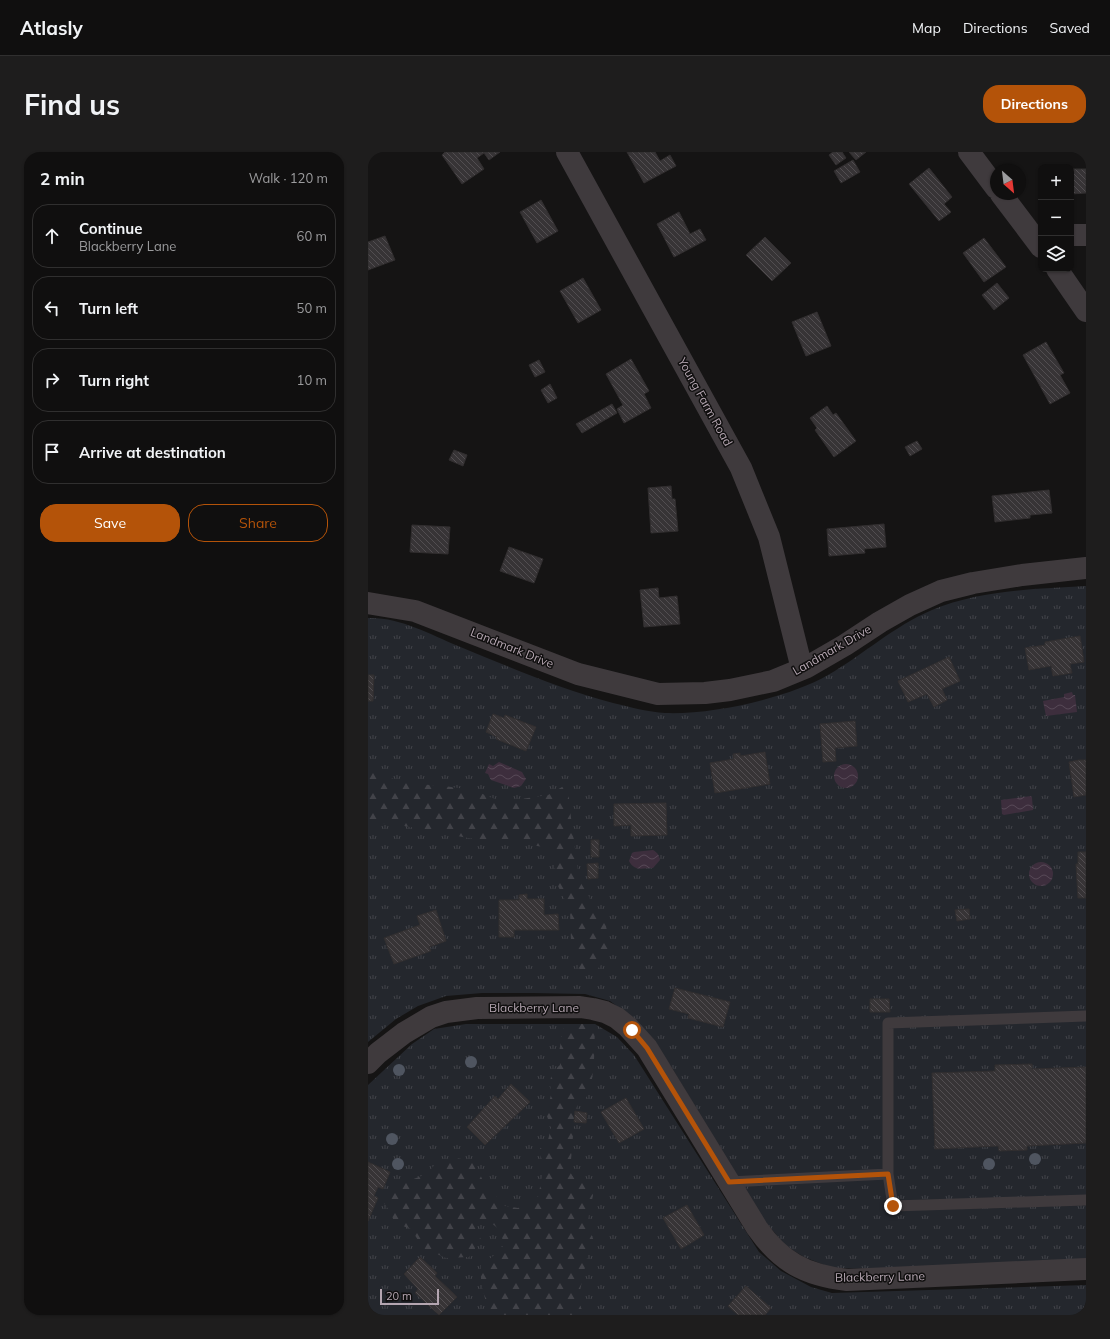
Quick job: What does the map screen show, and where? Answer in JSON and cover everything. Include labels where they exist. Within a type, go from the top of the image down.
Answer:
[{"type":"street","name":"Young Farm Road","points":[[567,152],[740,468],[769,537],[802,669]]},
{"type":"street","points":[[968,152],[990,180]]},
{"type":"street","points":[[1005,200],[1038,240]]},
{"type":"street","points":[[1074,235],[1086,234]]},
{"type":"street","points":[[1059,272],[1086,311]]},
{"type":"street","name":"Landmark Drive","points":[[368,603],[415,611],[574,673],[658,694],[705,693],[730,690],[772,681],[802,669],[845,645],[880,622],[941,590],[1022,575],[1086,568]]},
{"type":"street","name":"Blackberry Lane","points":[[368,1062],[391,1042],[417,1024],[446,1012],[477,1008],[580,1007],[605,1012],[628,1026],[647,1048],[757,1228],[779,1254],[799,1267],[826,1277],[847,1280],[1086,1269]]},
{"type":"lane","points":[[1086,1016],[888,1023],[888,1174],[893,1206],[1086,1200]]},
{"type":"lane","points":[[729,1182],[888,1174]]},
{"type":"green space","points":[[1086,586],[1086,1259],[874,1269],[832,1268],[804,1257],[786,1246],[762,1218],[672,1068],[638,1022],[610,1001],[585,994],[482,993],[446,996],[418,1006],[396,1019],[368,1042],[368,618],[380,618],[403,623],[515,670],[593,697],[652,712],[684,713],[727,708],[771,698],[792,691],[828,675],[905,624],[932,610],[950,603],[988,594]]},
{"type":"green space","points":[[374,771],[403,783],[473,790],[502,802],[548,795],[569,783],[569,802],[579,880],[606,925],[610,954],[595,972],[581,972],[571,942],[570,910],[558,886],[553,855],[549,848],[514,842],[468,838],[389,823],[368,824],[368,772]]},
{"type":"green space","points":[[466,1024],[595,1024],[617,1037],[634,1055],[759,1252],[781,1271],[811,1287],[832,1293],[1086,1285],[1086,1315],[368,1315],[368,1085],[412,1044],[434,1029]]},
{"type":"green space","points":[[564,1024],[595,1024],[593,1072],[586,1098],[579,1104],[575,1111],[570,1172],[576,1181],[586,1183],[593,1195],[587,1224],[594,1241],[588,1253],[578,1300],[584,1315],[489,1315],[481,1282],[481,1265],[496,1254],[504,1245],[500,1230],[490,1222],[483,1223],[476,1227],[481,1240],[469,1257],[446,1258],[423,1248],[411,1229],[395,1223],[389,1210],[383,1202],[390,1188],[424,1175],[437,1163],[455,1158],[474,1161],[483,1181],[505,1206],[518,1208],[538,1197],[542,1177],[543,1161],[538,1151],[548,1140],[551,1128],[546,1113],[551,1095],[550,1082],[552,1072],[560,1065],[559,1052]]},
{"type":"water","points":[[1072,692],[1073,695],[1075,695],[1077,712],[1046,716],[1043,701],[1064,697],[1064,694]]},
{"type":"water","points":[[499,762],[522,772],[526,779],[521,786],[514,788],[491,780],[488,774],[485,773],[489,764],[493,766]]},
{"type":"water","points":[[846,764],[851,765],[857,771],[857,781],[851,787],[846,788],[841,787],[835,781],[834,776],[835,771],[841,765]]},
{"type":"water","points":[[1031,796],[1033,810],[1004,815],[1002,814],[1001,800]]},
{"type":"water","points":[[653,850],[658,854],[660,860],[653,868],[637,868],[634,867],[629,861],[632,853],[634,852]]},
{"type":"water","points":[[1041,862],[1046,863],[1052,869],[1052,879],[1046,885],[1041,886],[1036,885],[1030,879],[1029,874],[1030,869],[1036,863]]},
{"type":"building","points":[[445,152],[500,152],[489,160],[484,153],[477,158],[484,169],[462,184],[442,155]]},
{"type":"building","points":[[627,152],[655,152],[660,161],[670,155],[676,166],[644,183]]},
{"type":"building","points":[[833,152],[842,152],[846,158],[836,165],[829,155]]},
{"type":"building","points":[[849,152],[866,152],[856,160]]},
{"type":"building","points":[[853,160],[860,172],[841,183],[834,171]]},
{"type":"building","points":[[929,168],[952,197],[944,204],[951,212],[939,221],[909,184]]},
{"type":"building","points":[[1074,169],[1086,169],[1086,193],[1074,194]]},
{"type":"building","points":[[541,200],[558,231],[537,243],[520,212]]},
{"type":"building","points":[[679,212],[690,234],[700,229],[706,240],[674,257],[657,224]]},
{"type":"building","points":[[385,236],[395,260],[368,270],[368,242]]},
{"type":"building","points":[[765,237],[791,263],[772,281],[746,255]]},
{"type":"building","points":[[984,238],[1006,267],[984,282],[963,253]]},
{"type":"building","points":[[583,278],[601,310],[578,323],[560,291]]},
{"type":"building","points":[[997,283],[1009,298],[994,310],[982,295]]},
{"type":"building","points":[[817,312],[831,346],[806,356],[792,322]]},
{"type":"building","points":[[1046,342],[1064,373],[1060,375],[1070,393],[1050,404],[1023,355]]},
{"type":"building","points":[[631,359],[649,391],[644,394],[651,408],[624,423],[617,409],[623,405],[606,374]]},
{"type":"building","points":[[539,360],[545,372],[535,377],[529,365]]},
{"type":"building","points":[[550,384],[557,398],[548,403],[541,390]]},
{"type":"building","points":[[612,404],[617,413],[582,433],[576,424]]},
{"type":"building","points":[[827,406],[833,415],[836,413],[856,441],[834,457],[815,430],[817,428],[810,418]]},
{"type":"building","points":[[917,441],[922,449],[910,456],[905,447]]},
{"type":"building","points":[[454,450],[467,455],[463,466],[449,460]]},
{"type":"building","points":[[671,486],[672,499],[675,499],[678,531],[651,533],[648,488]]},
{"type":"building","points":[[1049,490],[1052,513],[1030,515],[1030,518],[995,522],[992,496]]},
{"type":"building","points":[[884,524],[886,547],[864,549],[865,553],[829,556],[827,529]]},
{"type":"building","points":[[412,525],[450,527],[448,554],[410,552]]},
{"type":"building","points":[[509,547],[543,559],[534,583],[500,571]]},
{"type":"building","points":[[658,588],[659,598],[677,596],[680,624],[644,627],[640,590]]},
{"type":"building","points":[[1080,636],[1084,662],[1070,664],[1072,673],[1053,676],[1051,666],[1029,670],[1025,648],[1045,645],[1045,642]]},
{"type":"building","points":[[949,657],[960,681],[942,689],[947,700],[934,707],[927,694],[908,702],[898,681]]},
{"type":"building","points":[[368,675],[374,675],[373,701],[368,701]]},
{"type":"building","points":[[493,714],[504,718],[505,715],[536,727],[526,751],[496,739],[497,737],[486,732]]},
{"type":"building","points":[[855,721],[857,746],[835,748],[836,761],[823,762],[820,724]]},
{"type":"building","points":[[765,752],[770,784],[715,793],[710,763],[734,759],[733,754],[740,753],[740,756]]},
{"type":"building","points":[[1086,760],[1086,795],[1074,797],[1069,762]]},
{"type":"building","points":[[666,803],[667,835],[631,836],[631,825],[614,826],[614,804]]},
{"type":"building","points":[[591,840],[599,840],[599,857],[591,857]]},
{"type":"building","points":[[1078,852],[1086,852],[1086,898],[1078,898],[1076,864],[1078,864]]},
{"type":"building","points":[[598,863],[598,878],[588,879],[587,864]]},
{"type":"building","points":[[527,894],[527,899],[544,899],[544,915],[558,914],[559,930],[514,930],[514,937],[499,937],[499,900],[519,900],[519,895]]},
{"type":"building","points":[[969,909],[970,919],[957,921],[955,910]]},
{"type":"building","points":[[436,910],[446,941],[429,947],[431,951],[394,964],[384,938],[420,925],[417,916]]},
{"type":"building","points":[[675,988],[730,1002],[723,1027],[688,1018],[689,1014],[669,1009]]},
{"type":"building","points":[[870,999],[889,999],[890,1012],[870,1012]]},
{"type":"building","points":[[1032,1064],[1032,1069],[1086,1067],[1086,1143],[1027,1146],[1027,1150],[999,1151],[998,1146],[935,1149],[932,1073],[995,1071],[995,1065]]},
{"type":"building","points":[[511,1084],[530,1102],[485,1145],[467,1127],[495,1096],[498,1099]]},
{"type":"building","points":[[626,1098],[644,1129],[619,1143],[601,1112]]},
{"type":"building","points":[[575,1111],[587,1113],[586,1123],[574,1122]]},
{"type":"building","points":[[368,1162],[390,1172],[383,1189],[378,1187],[374,1196],[378,1198],[368,1221]]},
{"type":"building","points":[[687,1205],[704,1235],[681,1249],[663,1218]]},
{"type":"building","points":[[420,1257],[437,1273],[435,1276],[457,1297],[439,1315],[415,1293],[418,1289],[404,1274]]},
{"type":"building","points":[[746,1286],[771,1308],[765,1315],[738,1315],[728,1306]]},
{"type":"route","points":[[632,1030],[647,1048],[729,1182],[888,1174],[893,1206]]}]
